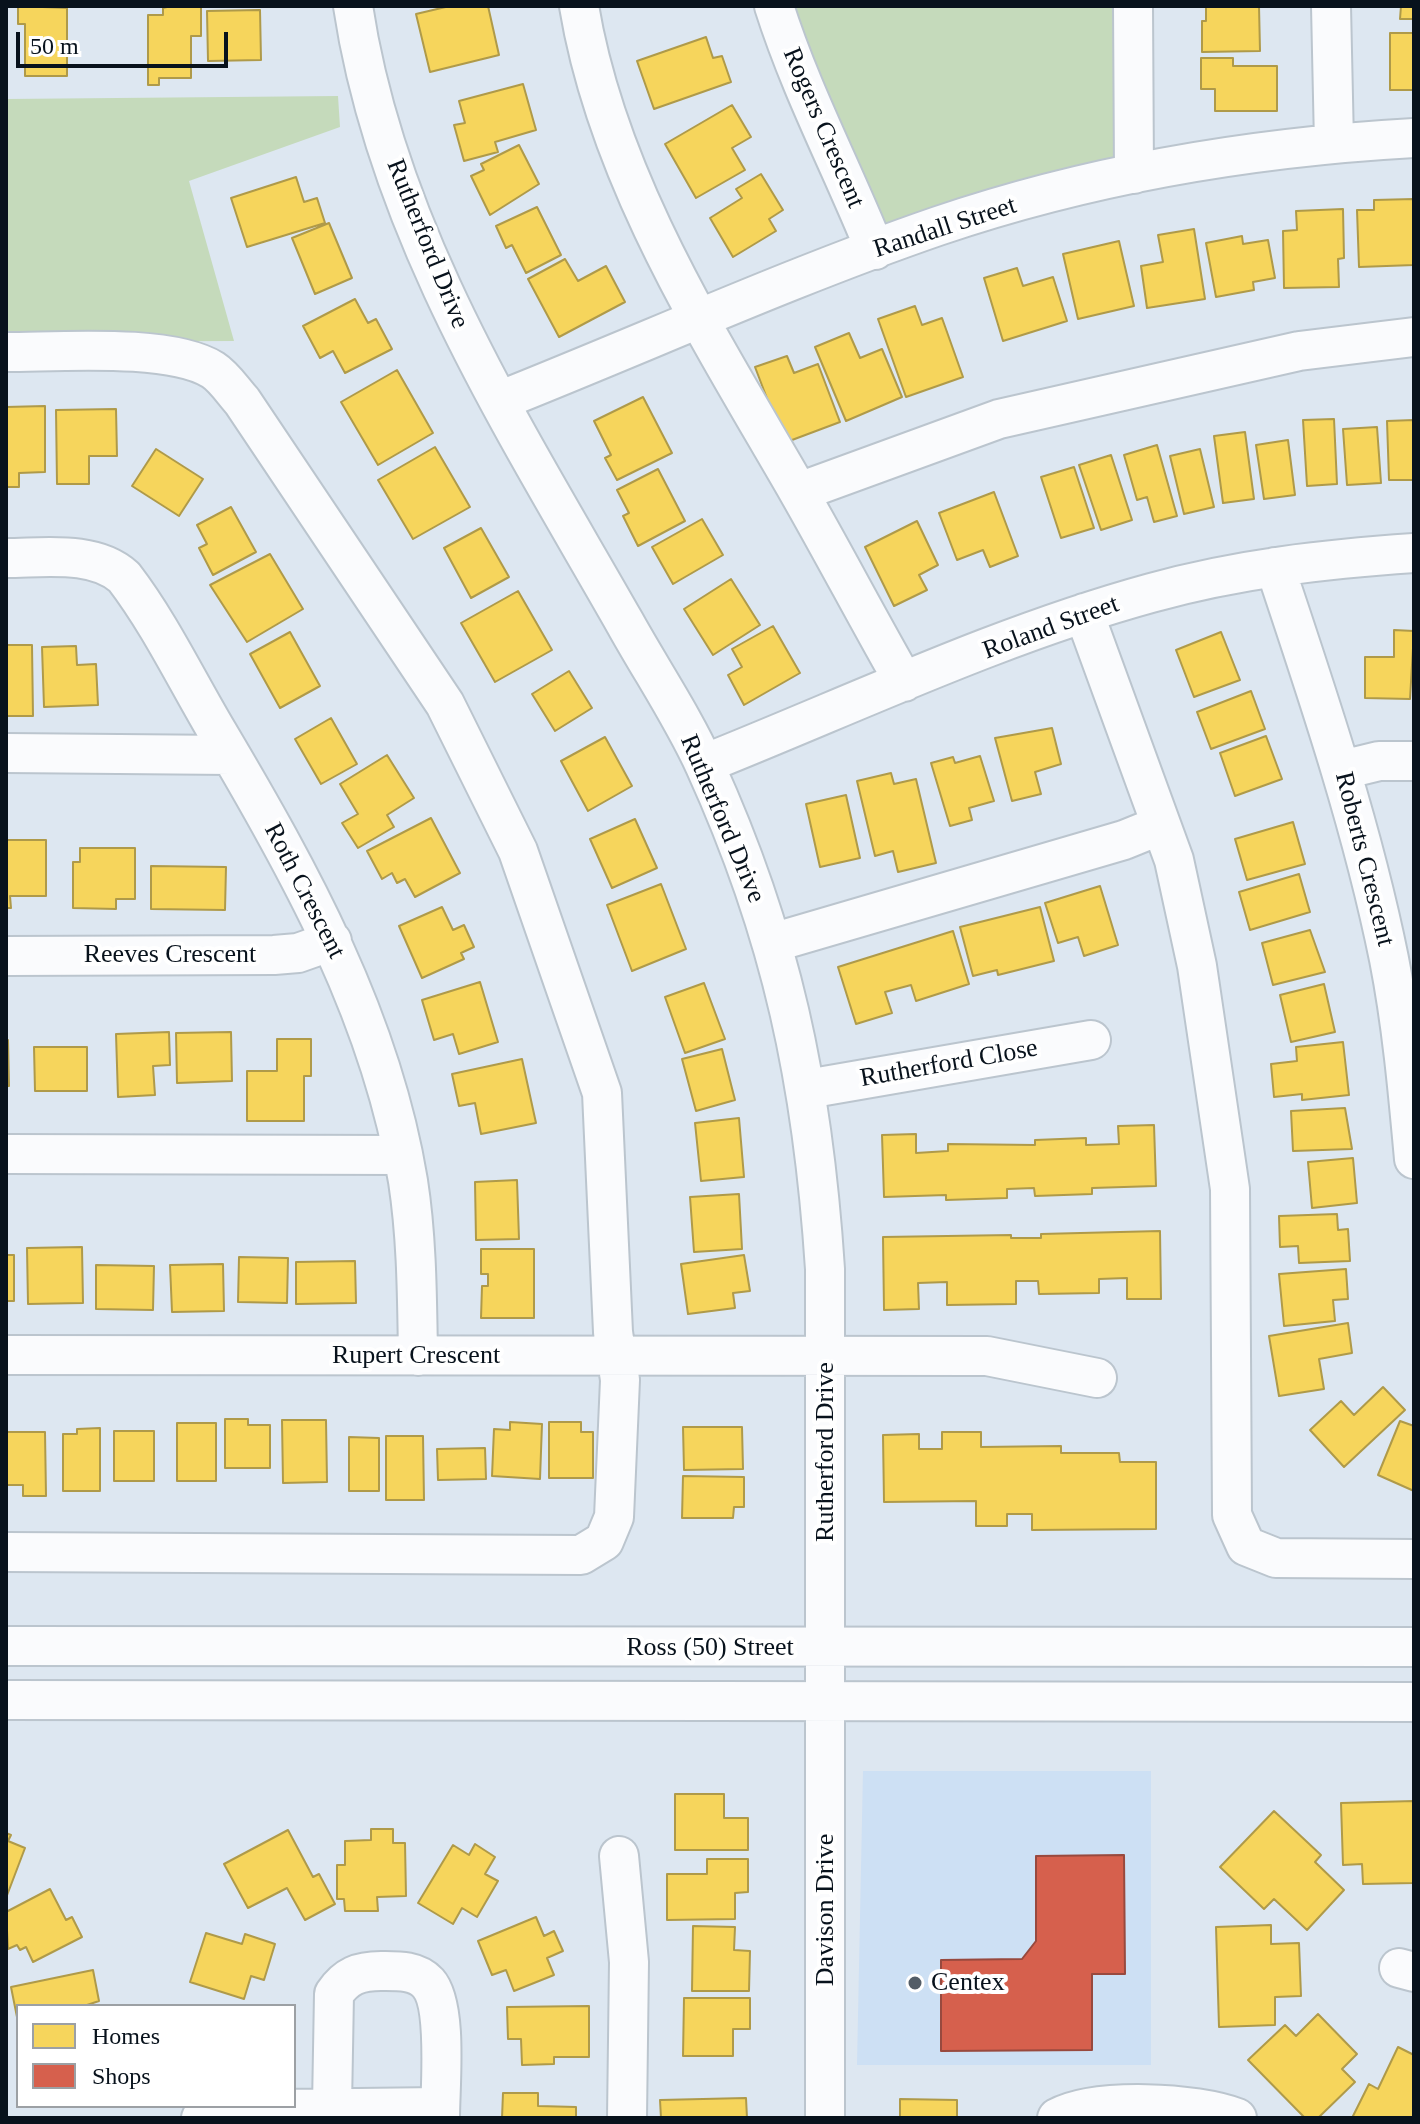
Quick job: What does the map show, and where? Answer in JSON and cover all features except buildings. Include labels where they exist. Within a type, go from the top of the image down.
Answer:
[{"type":"street","name":"Rutherford Drive","points":[[353,6],[378,115],[418,236],[454,316],[499,401],[704,764],[744,858],[772,943],[807,1089],[816,1143],[825,1256],[827,1702]]},
{"type":"street","points":[[579,6],[586,47],[621,151],[698,321],[799,492],[904,682]]},
{"type":"street","name":"Rogers Crescent","points":[[774,6],[800,85],[852,192],[875,250]]},
{"type":"street","points":[[1133,6],[1134,174]]},
{"type":"street","points":[[1331,6],[1334,143]]},
{"type":"street","name":"Randall Street","points":[[499,401],[940,225],[1134,174],[1334,143],[1414,138]]},
{"type":"street","points":[[799,492],[999,419],[1299,351],[1414,337]]},
{"type":"street","points":[[6,352],[162,354],[191,360],[215,371],[242,401],[445,704],[518,851],[602,1093],[620,1380],[614,1517],[604,1541],[581,1555],[6,1552]]},
{"type":"street","name":"Roland Street","points":[[704,764],[1084,613],[1151,593],[1275,567],[1414,553]]},
{"type":"street","name":"Roth Crescent","points":[[6,558],[81,559],[114,568],[132,588],[231,755],[332,941],[378,1061],[403,1155],[414,1244],[418,1356]]},
{"type":"street","name":"Roberts Crescent","points":[[1275,567],[1402,962],[1414,1159]]},
{"type":"street","points":[[1084,613],[1174,860],[1197,966],[1230,1189],[1232,1515],[1246,1546],[1276,1558],[1414,1559]]},
{"type":"street","points":[[6,753],[231,755]]},
{"type":"street","points":[[1342,770],[1379,761],[1414,761]]},
{"type":"street","points":[[772,943],[1124,840],[1161,825]]},
{"type":"street","name":"Reeves Crescent","points":[[6,956],[274,955],[298,953],[332,941]]},
{"type":"street","name":"Rutherford Close","points":[[807,1089],[1091,1040]]},
{"type":"street","points":[[6,1154],[403,1155]]},
{"type":"street","name":"Rupert Crescent","points":[[6,1355],[987,1356],[1097,1378]]},
{"type":"street","name":"Ross (50) Street","points":[[6,1646],[827,1649],[1414,1647]]},
{"type":"street","name":"Ross (50) Street","points":[[6,1700],[1414,1702]]},
{"type":"street","name":"Davison Drive","points":[[825,2118],[827,1702]]},
{"type":"street","points":[[619,1856],[629,1962],[627,2118]]},
{"type":"street","points":[[201,2118],[332,2106],[440,2112],[437,2000],[427,1981],[400,1971],[353,1974],[342,1982],[334,1994],[332,2106]]},
{"type":"street","points":[[1057,2118],[1089,2108],[1178,2107],[1237,2118]]},
{"type":"shaded area","points":[[863,1771],[1151,1771],[1151,2065],[857,2065]]},
{"type":"green space","points":[[774,6],[1133,6],[1134,174],[875,250]]},
{"type":"green space","points":[[338,96],[340,127],[189,181],[234,341],[6,342],[6,99]]},
{"type":"place","name":"Centex","points":[[915,1983]]}]
